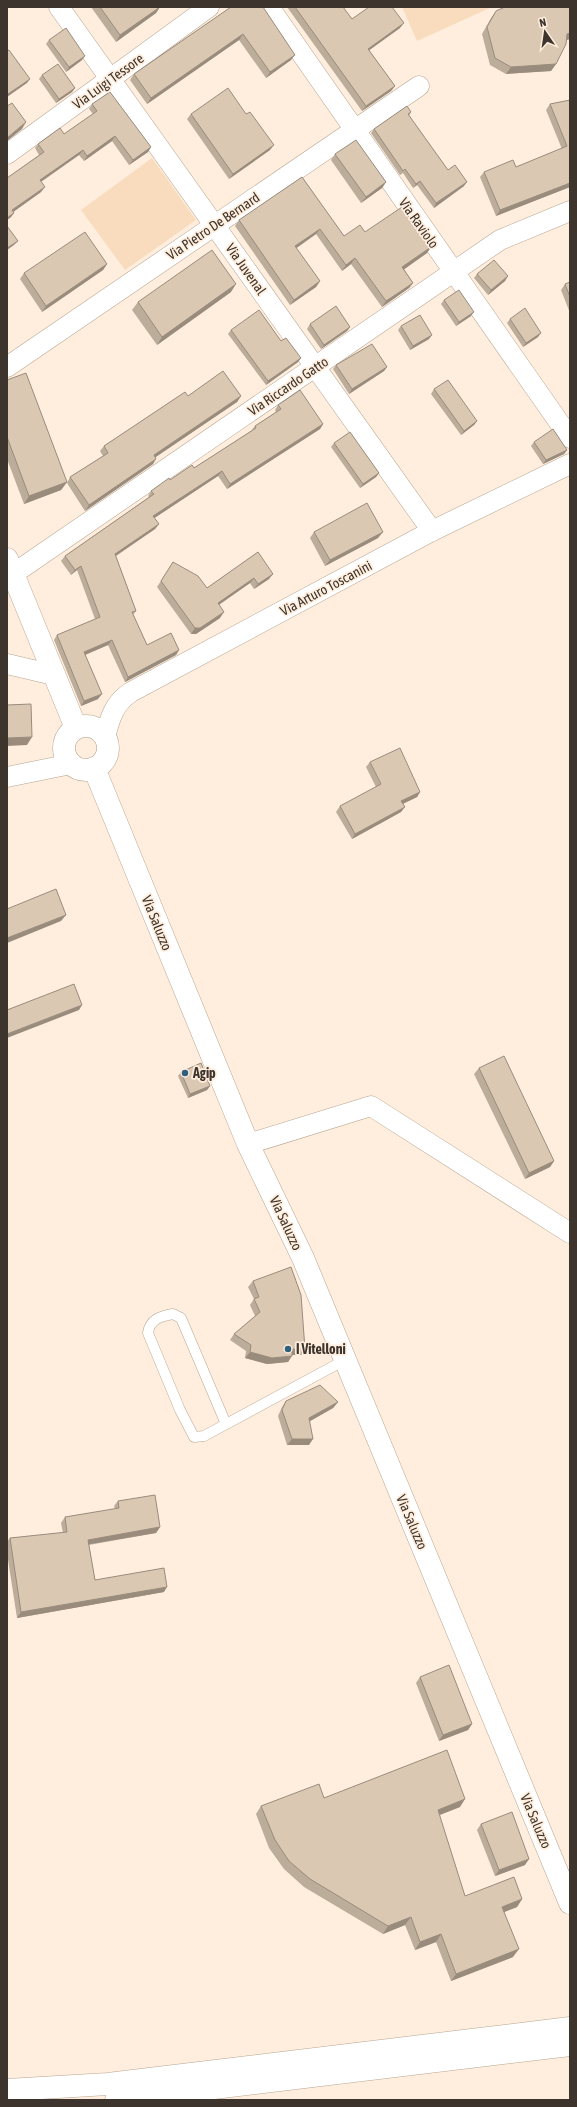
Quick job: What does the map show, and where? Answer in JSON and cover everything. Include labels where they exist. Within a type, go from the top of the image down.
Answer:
[{"type":"main road","points":[[10,567],[76,728]]},
{"type":"main road","points":[[86,726],[97,729],[105,737],[108,745],[107,755],[102,763],[94,768],[82,770],[71,764],[65,756],[64,745],[68,735],[76,728],[86,726]]},
{"type":"main road","name":"Via Saluzzo","points":[[94,768],[248,1144],[302,1258],[570,1902]]},
{"type":"main road","points":[[7,2090],[108,2084],[570,2028]]},
{"type":"main road","points":[[116,2100],[570,2045]]},
{"type":"street","name":"Via Juvenal","points":[[59,7],[432,532]]},
{"type":"street","name":"Via Luigi Tessore","points":[[7,154],[209,7]]},
{"type":"street","name":"Via Raviolo","points":[[269,7],[570,438]]},
{"type":"street","name":"Via Pietro De Bernard","points":[[7,366],[215,225],[353,129],[419,86]]},
{"type":"street","name":"Via Riccardo Gatto","points":[[10,567],[316,368],[500,240],[570,212]]},
{"type":"street","name":"Via Arturo Toscanini","points":[[105,737],[111,714],[120,700],[131,692],[432,532],[570,464]]},
{"type":"street","points":[[7,664],[54,675]]},
{"type":"street","points":[[7,777],[71,764]]},
{"type":"street","points":[[248,1144],[371,1106],[570,1234]]},
{"type":"lane","points":[[226,1424],[181,1318],[173,1314],[154,1320],[150,1324],[148,1333],[194,1437],[204,1436],[345,1360]]},
{"type":"shaded area","points":[[402,7],[492,7],[417,41]]},
{"type":"shaded area","points":[[152,158],[196,220],[125,270],[81,210]]},
{"type":"building","points":[[100,7],[160,7],[120,35]]},
{"type":"building","points":[[231,7],[263,7],[295,55],[270,72],[243,34],[151,98],[134,74]]},
{"type":"building","points":[[295,7],[343,7],[352,19],[369,7],[392,7],[404,23],[368,49],[395,86],[366,106]]},
{"type":"building","points":[[505,7],[570,7],[570,33],[567,34],[566,44],[556,64],[511,67],[495,58],[487,27],[496,11]]},
{"type":"building","points":[[66,28],[85,56],[69,67],[49,40]]},
{"type":"building","points":[[9,50],[30,79],[8,94],[7,51]]},
{"type":"building","points":[[58,64],[75,88],[59,99],[42,75]]},
{"type":"building","points":[[228,88],[246,114],[250,112],[274,145],[233,174],[191,114]]},
{"type":"building","points":[[110,92],[151,147],[133,160],[115,136],[87,156],[83,150],[40,180],[45,187],[12,210],[14,213],[7,218],[7,178],[44,152],[38,144],[60,128],[64,134],[97,111],[92,104]]},
{"type":"building","points":[[570,100],[570,183],[500,210],[484,172],[513,160],[516,167],[567,146],[550,104]]},
{"type":"building","points":[[12,103],[26,122],[7,138],[7,106]]},
{"type":"building","points":[[407,106],[411,112],[408,114],[448,170],[455,165],[467,182],[436,203],[420,181],[416,184],[405,169],[403,171],[374,129]]},
{"type":"building","points":[[356,140],[386,182],[366,197],[335,154]]},
{"type":"building","points":[[302,177],[344,236],[360,225],[365,232],[402,207],[431,247],[402,267],[413,283],[386,301],[355,258],[346,265],[320,229],[295,246],[320,281],[294,300],[239,220]]},
{"type":"building","points":[[7,226],[18,241],[7,248]]},
{"type":"building","points":[[85,232],[107,264],[46,306],[24,273]]},
{"type":"building","points":[[212,250],[236,284],[162,337],[138,302]]},
{"type":"building","points":[[494,260],[508,276],[491,290],[477,274]]},
{"type":"building","points":[[570,282],[570,297],[565,284]]},
{"type":"building","points":[[459,290],[474,312],[459,322],[444,300]]},
{"type":"building","points":[[336,306],[350,327],[324,345],[310,324]]},
{"type":"building","points":[[525,308],[541,333],[526,343],[510,319]]},
{"type":"building","points":[[259,310],[281,341],[286,338],[301,358],[268,381],[231,330]]},
{"type":"building","points":[[420,315],[432,335],[413,346],[401,326]]},
{"type":"building","points":[[372,344],[387,367],[352,389],[336,365]]},
{"type":"building","points":[[223,371],[241,396],[154,455],[156,459],[89,505],[70,477],[108,453],[104,446],[185,392],[188,396]]},
{"type":"building","points":[[26,373],[67,482],[29,496],[7,437],[7,380]]},
{"type":"building","points":[[448,380],[477,421],[464,431],[434,389]]},
{"type":"building","points":[[300,390],[323,424],[230,484],[222,471],[153,516],[159,524],[115,554],[136,611],[132,612],[147,645],[171,633],[179,650],[128,677],[112,640],[84,652],[102,694],[84,701],[57,635],[100,617],[81,566],[75,570],[65,556],[154,494],[151,491],[169,478],[170,480],[192,465],[194,468],[256,428],[255,426],[281,409],[278,405]]},
{"type":"building","points":[[553,429],[567,450],[546,460],[534,442]]},
{"type":"building","points":[[350,432],[379,473],[363,484],[334,443]]},
{"type":"building","points":[[367,503],[383,532],[330,560],[314,532]]},
{"type":"building","points":[[258,552],[273,574],[258,584],[254,578],[218,603],[224,612],[200,628],[195,628],[161,581],[173,562],[198,576],[207,588]]},
{"type":"building","points":[[31,704],[32,737],[7,738],[7,705]]},
{"type":"building","points":[[400,748],[420,792],[401,801],[405,807],[355,834],[340,806],[381,784],[370,762]]},
{"type":"building","points":[[56,889],[66,915],[7,938],[7,909]]},
{"type":"building","points":[[74,984],[82,1005],[7,1034],[7,1010]]},
{"type":"building","points":[[504,1056],[554,1161],[529,1173],[479,1068]]},
{"type":"building","points":[[201,1063],[210,1086],[190,1094],[181,1072]]},
{"type":"building","points":[[291,1267],[301,1295],[305,1349],[292,1349],[292,1356],[272,1358],[250,1352],[251,1345],[234,1334],[260,1312],[254,1299],[259,1297],[253,1281]]},
{"type":"building","points":[[320,1385],[338,1402],[309,1418],[313,1439],[292,1439],[282,1410],[286,1401]]},
{"type":"building","points":[[155,1495],[160,1527],[88,1540],[95,1580],[164,1568],[167,1587],[21,1612],[10,1538],[67,1532],[65,1517],[119,1508],[118,1501]]},
{"type":"building","points":[[449,1665],[472,1724],[443,1735],[420,1677]]},
{"type":"building","points":[[447,1750],[465,1799],[438,1810],[465,1896],[514,1877],[522,1899],[502,1907],[519,1949],[456,1974],[441,1934],[420,1942],[411,1917],[388,1926],[310,1879],[289,1861],[275,1840],[261,1806],[319,1784],[324,1798]]},
{"type":"building","points":[[512,1812],[529,1859],[499,1870],[481,1824]]},
{"type":"place","name":"Agip","points":[[185,1073]]},
{"type":"place","name":"I Vitelloni","points":[[288,1349]]}]
